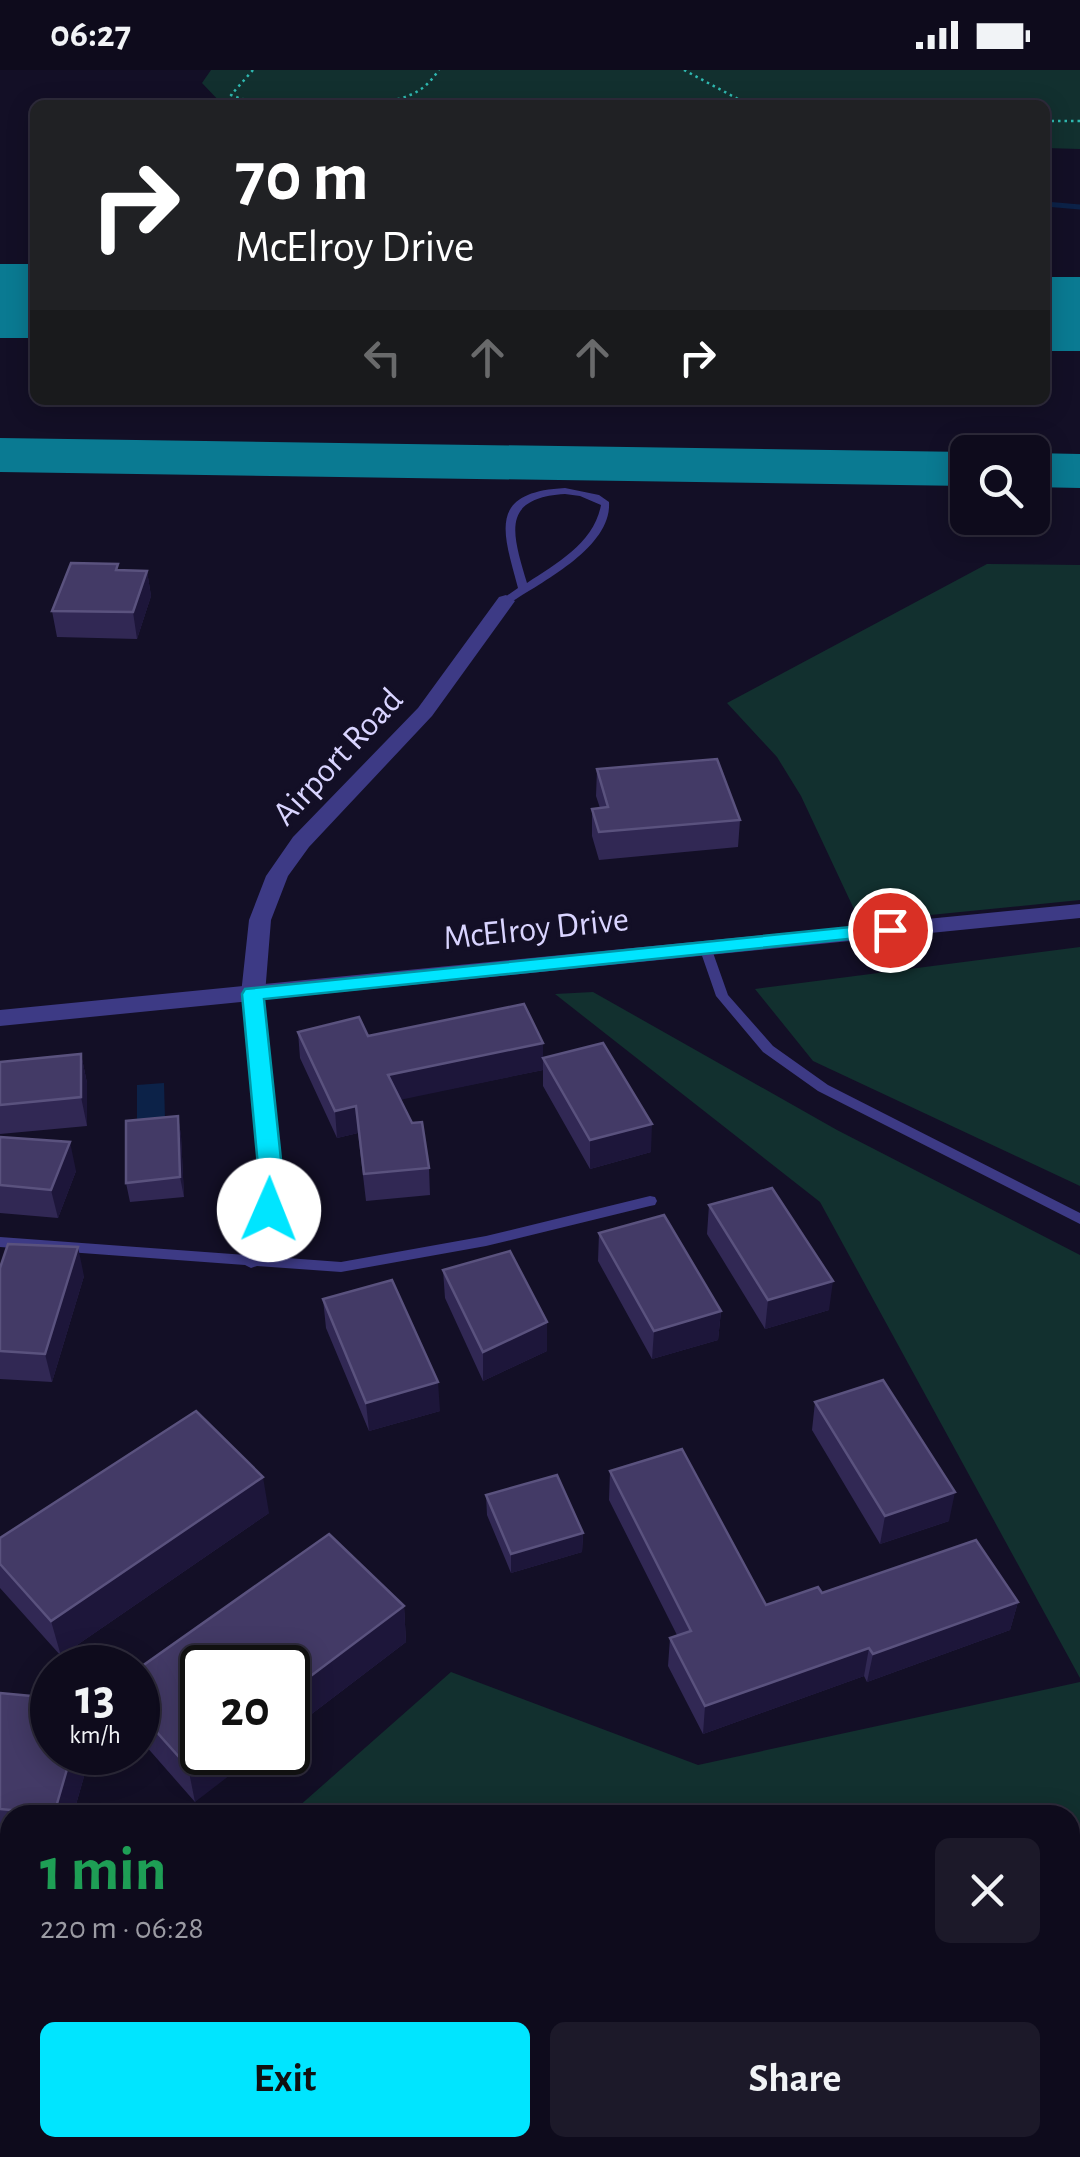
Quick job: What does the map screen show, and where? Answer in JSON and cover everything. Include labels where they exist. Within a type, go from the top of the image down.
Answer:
[{"type":"street","name":"Airport Road","points":[[252,994],[260,920],[276,876],[302,842],[425,712],[514,594]]},
{"type":"street","name":"McElroy Drive","points":[[0,1018],[1080,912]]},
{"type":"lane","name":"Airport Road","points":[[553,492],[599,497],[606,504],[606,517],[578,552],[514,594],[509,526],[515,508],[530,498],[553,492]]},
{"type":"lane","points":[[705,947],[722,996],[768,1049],[823,1088],[1080,1219]]},
{"type":"lane","points":[[251,1263],[272,1188],[252,994]]},
{"type":"lane","points":[[0,1242],[341,1267],[486,1241],[650,1201]]},
{"type":"path","points":[[242,100],[231,96],[253,70]]},
{"type":"path","points":[[397,100],[417,94],[435,79],[439,70]]},
{"type":"path","points":[[684,70],[741,100]]},
{"type":"path","points":[[1050,121],[1080,121]]},
{"type":"green space","points":[[211,70],[1080,70],[1080,149],[1050,148],[1050,100],[218,100],[202,83]]},
{"type":"green space","points":[[987,564],[1080,565],[1080,900],[860,922],[801,796],[777,757],[727,703]]},
{"type":"green space","points":[[1080,947],[1080,1186],[813,1061],[755,989]]},
{"type":"green space","points":[[593,992],[837,1130],[1080,1255],[1080,1678],[820,1202],[555,994]]},
{"type":"green space","points":[[451,1672],[698,1765],[1080,1682],[1080,1805],[300,1805]]},
{"type":"water","points":[[164,1083],[165,1120],[137,1123],[137,1085]]},
{"type":"building","points":[[71,563],[118,564],[116,570],[147,571],[133,612],[52,611]]},
{"type":"building","points":[[717,759],[740,820],[599,832],[592,809],[608,807],[597,769]]},
{"type":"building","points":[[524,1004],[543,1043],[388,1075],[412,1123],[422,1122],[429,1168],[364,1174],[356,1106],[335,1111],[298,1032],[359,1017],[368,1036]]},
{"type":"building","points":[[603,1043],[652,1124],[590,1140],[543,1058]]},
{"type":"building","points":[[81,1054],[81,1097],[0,1105],[0,1062]]},
{"type":"building","points":[[178,1116],[180,1177],[126,1183],[126,1121]]},
{"type":"building","points":[[0,1137],[70,1142],[51,1190],[0,1185]]},
{"type":"building","points":[[772,1188],[833,1281],[768,1300],[709,1205]]},
{"type":"building","points":[[664,1215],[721,1311],[654,1331],[599,1233]]},
{"type":"building","points":[[8,1244],[78,1247],[45,1354],[0,1351],[0,1268]]},
{"type":"building","points":[[510,1251],[547,1322],[483,1352],[443,1270]]},
{"type":"building","points":[[392,1280],[438,1382],[366,1403],[323,1299]]},
{"type":"building","points":[[883,1380],[955,1492],[885,1516],[815,1402]]},
{"type":"building","points":[[196,1411],[263,1477],[51,1621],[0,1564],[0,1538]]},
{"type":"building","points":[[682,1449],[766,1605],[818,1587],[822,1593],[976,1540],[1018,1602],[873,1654],[869,1648],[705,1706],[670,1638],[691,1631],[610,1471]]},
{"type":"building","points":[[557,1475],[583,1533],[511,1554],[486,1495]]},
{"type":"building","points":[[329,1534],[404,1606],[310,1676],[310,1645],[180,1645],[180,1758],[160,1736],[160,1653]]},
{"type":"building","points":[[0,1693],[30,1696],[30,1775],[65,1775],[57,1805],[0,1805]]},
{"type":"waterway","points":[[1050,204],[1080,207]]},
{"type":"taxiway","points":[[0,455],[950,469]]},
{"type":"taxiway","points":[[1050,470],[1080,471]]},
{"type":"runway","points":[[0,301],[30,301]]},
{"type":"runway","points":[[1050,314],[1080,314]]},
{"type":"route","points":[[269,1210],[272,1188],[252,994],[890,930]]}]
